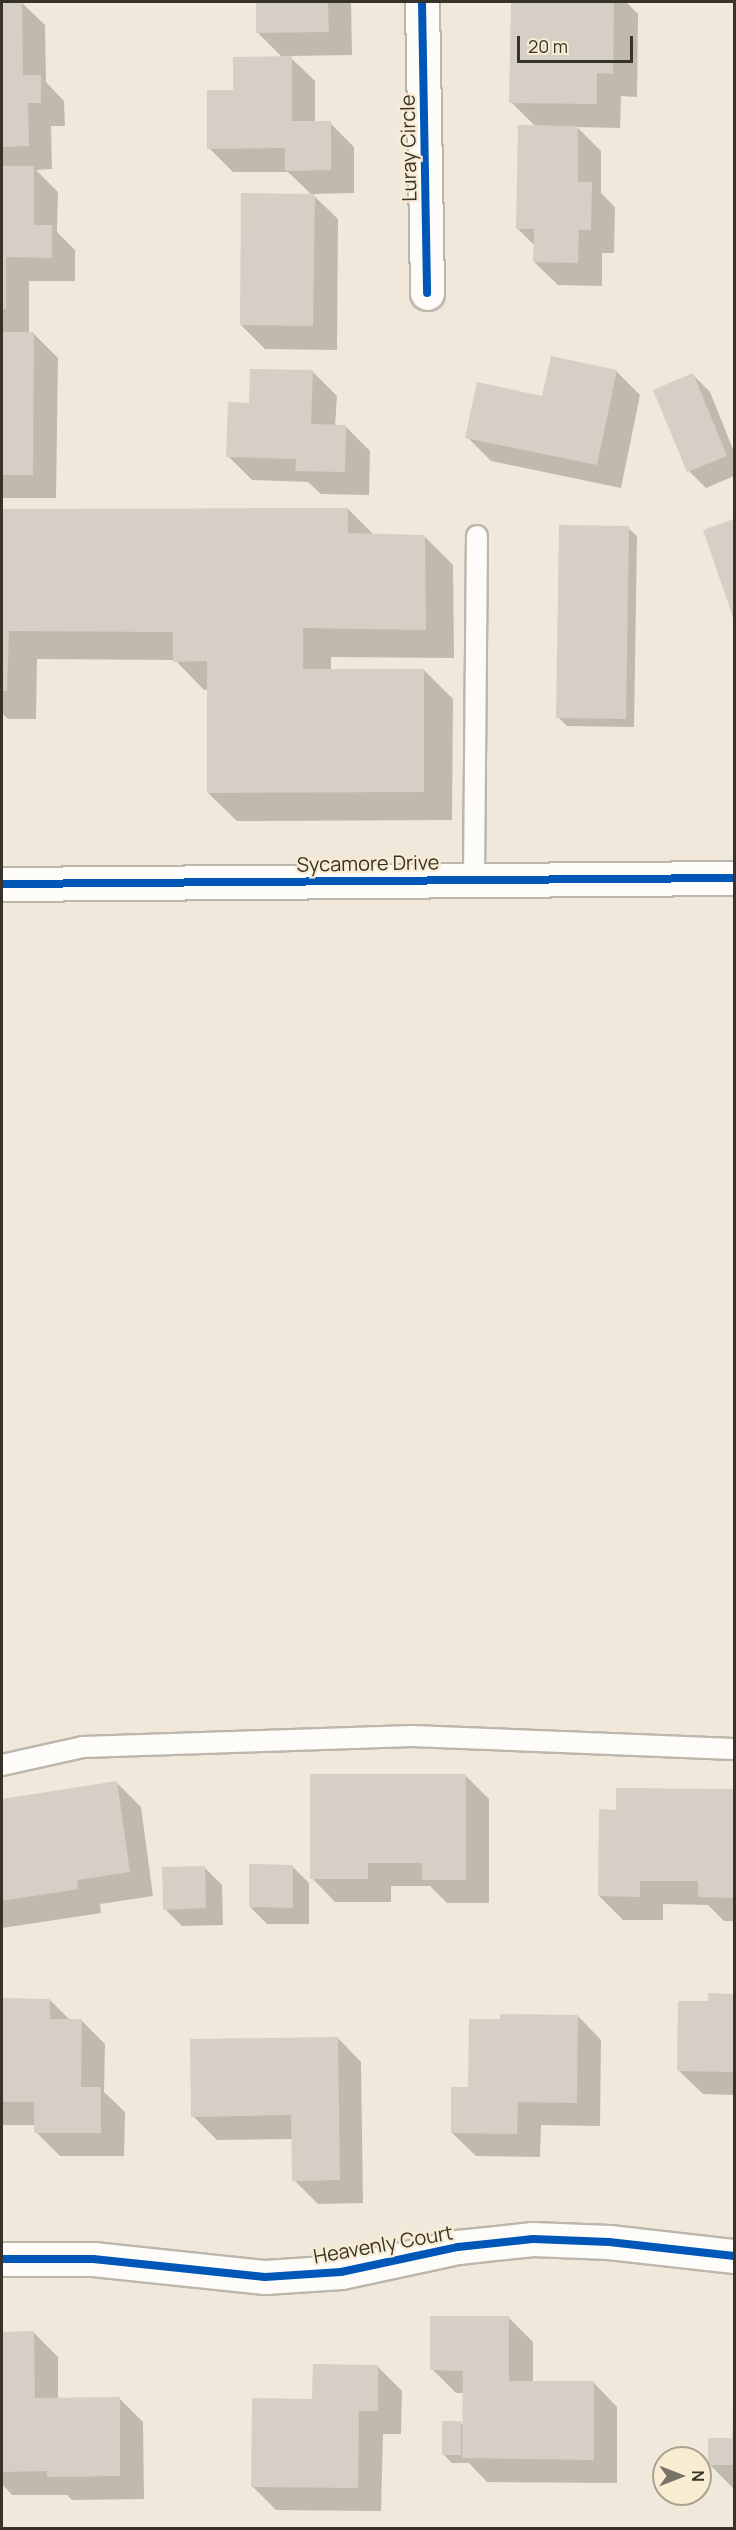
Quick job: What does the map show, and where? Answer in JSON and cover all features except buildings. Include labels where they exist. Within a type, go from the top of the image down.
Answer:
[{"type":"street","name":"Luray Circle","points":[[422,2],[427,293]]},
{"type":"street","name":"Sycamore Drive","points":[[2,884],[474,878],[735,878]]},
{"type":"street","name":"Heavenly Court","points":[[2,2259],[93,2259],[265,2277],[341,2272],[458,2247],[533,2239],[609,2242],[735,2256]]},
{"type":"lane","points":[[474,878],[477,536]]},
{"type":"lane","points":[[2,1765],[83,1747],[412,1736],[735,1749]]},
{"type":"cycle path","points":[[422,2],[427,293]]},
{"type":"cycle path","points":[[2,884],[734,878]]},
{"type":"cycle path","points":[[2,2259],[93,2259],[265,2277],[341,2272],[458,2247],[533,2239],[609,2242],[734,2256]]}]
